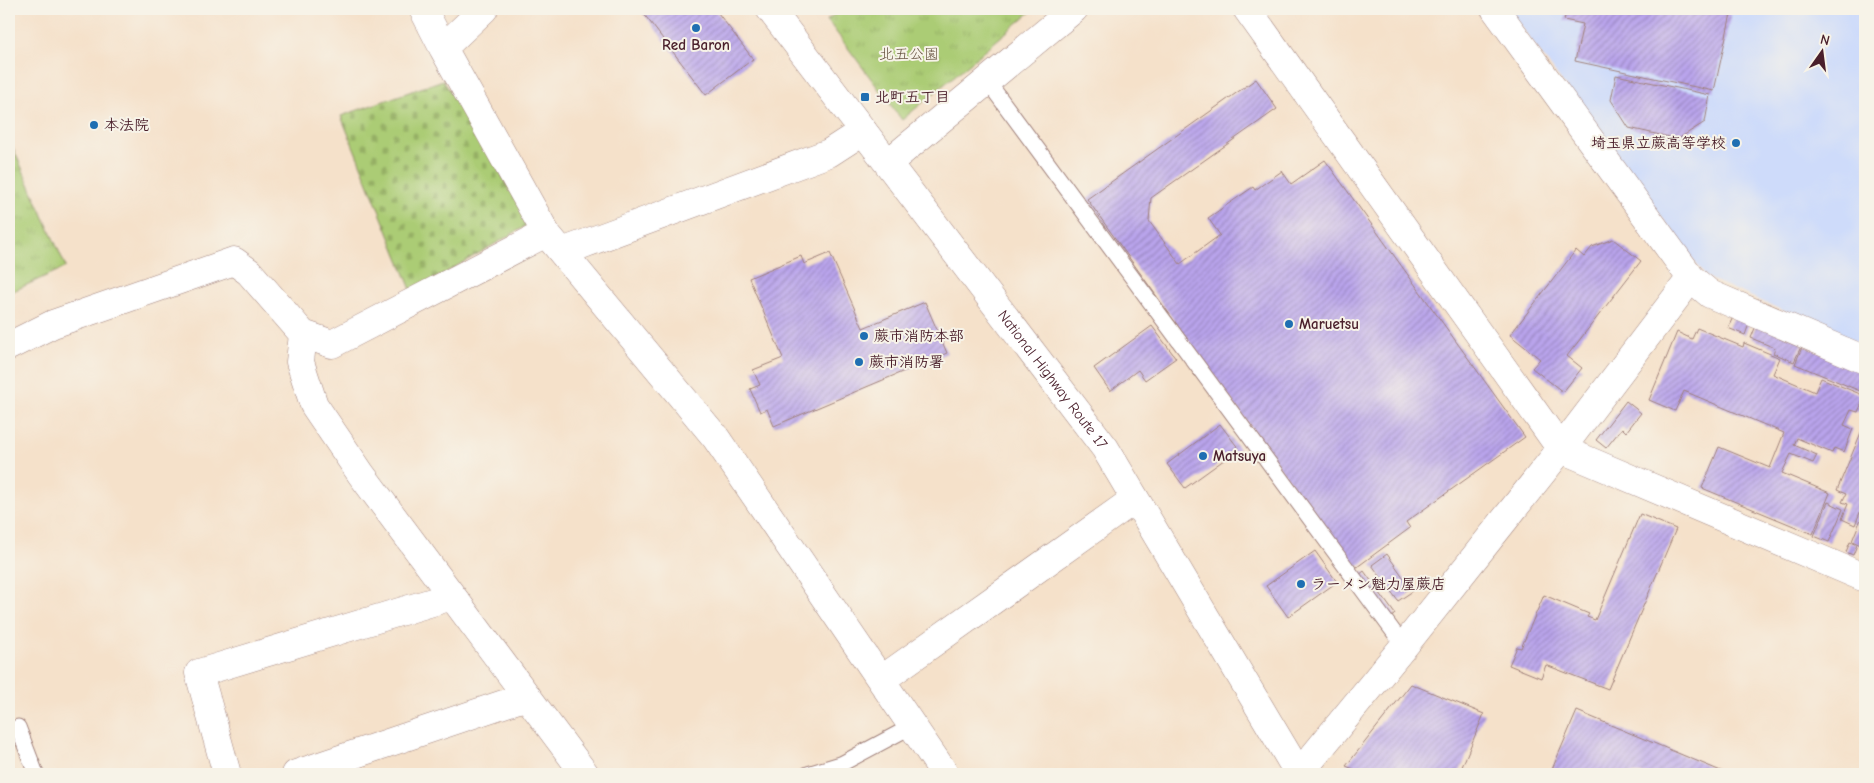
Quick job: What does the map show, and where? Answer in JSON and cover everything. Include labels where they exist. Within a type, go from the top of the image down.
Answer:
[{"type":"main road","points":[[423,9],[443,48],[554,243],[716,438],[945,774]]},
{"type":"main road","points":[[443,48],[484,9]]},
{"type":"main road","name":"National Highway Route 17","points":[[770,9],[1105,448],[1299,774]]},
{"type":"main road","points":[[888,164],[1074,9]]},
{"type":"main road","points":[[1248,9],[1561,449],[1865,578]]},
{"type":"main road","points":[[1495,9],[1691,278],[1710,294],[1865,360]]},
{"type":"main road","points":[[9,346],[53,324],[234,261],[249,272],[303,334],[332,344],[554,243],[829,153],[863,131]]},
{"type":"main road","points":[[1299,774],[1561,449],[1691,278]]},
{"type":"main road","points":[[303,334],[300,362],[314,405],[361,474],[585,774]]},
{"type":"main road","points":[[881,680],[1135,499]]},
{"type":"main road","points":[[226,774],[199,673],[452,596]]},
{"type":"main road","points":[[296,774],[527,696]]},
{"type":"lane","points":[[988,82],[1404,646]]},
{"type":"lane","points":[[18,726],[36,774]]},
{"type":"lane","points":[[808,774],[841,764],[912,726]]},
{"type":"shaded area","name":"埼玉県立蕨高等学校","points":[[1508,9],[1865,9],[1865,346],[1706,277]]},
{"type":"green space","name":"北五公園","points":[[842,9],[1034,9],[902,120],[827,20]]},
{"type":"green space","points":[[443,80],[531,223],[412,292],[341,116]]},
{"type":"green space","points":[[9,139],[66,267],[9,293]]},
{"type":"building","points":[[640,9],[715,9],[753,59],[706,95]]},
{"type":"building","points":[[1567,9],[1732,9],[1714,91],[1575,61],[1583,24],[1564,20]]},
{"type":"building","points":[[1616,75],[1710,95],[1705,122],[1678,139],[1629,128],[1611,100]]},
{"type":"building","points":[[1256,79],[1277,109],[1151,198],[1149,221],[1180,264],[1220,235],[1208,218],[1253,187],[1255,190],[1282,171],[1291,184],[1325,160],[1525,437],[1406,522],[1410,528],[1353,570],[1087,199]]},
{"type":"building","points":[[1613,239],[1641,261],[1567,356],[1582,368],[1563,392],[1532,368],[1540,359],[1510,335],[1576,250],[1584,257],[1592,247]]},
{"type":"building","points":[[830,253],[863,328],[925,302],[947,353],[774,426],[767,409],[760,412],[750,389],[760,385],[753,370],[783,358],[749,278],[801,256],[804,264]]},
{"type":"building","points":[[1733,317],[1749,324],[1745,335],[1728,328]]},
{"type":"building","points":[[1757,323],[1803,342],[1794,362],[1773,353],[1775,348],[1751,338]]},
{"type":"building","points":[[1152,326],[1176,358],[1145,380],[1138,370],[1110,391],[1094,368]]},
{"type":"building","points":[[1697,328],[1743,347],[1744,343],[1780,358],[1773,374],[1815,392],[1821,378],[1865,396],[1858,412],[1851,410],[1844,425],[1853,429],[1844,452],[1834,448],[1832,453],[1797,438],[1794,445],[1817,455],[1813,463],[1791,454],[1782,473],[1830,493],[1813,534],[1702,488],[1719,447],[1770,468],[1784,433],[1684,391],[1675,411],[1649,400],[1677,332],[1692,339]]},
{"type":"building","points":[[1803,345],[1865,371],[1865,393],[1795,364]]},
{"type":"building","points":[[1626,401],[1641,413],[1626,432],[1622,428],[1606,448],[1596,440]]},
{"type":"building","points":[[1865,423],[1865,500],[1855,525],[1842,519],[1848,504],[1842,502],[1846,494],[1837,490]]},
{"type":"building","points":[[1220,424],[1239,449],[1185,488],[1167,464]]},
{"type":"building","points":[[1828,502],[1843,509],[1829,542],[1814,536]]},
{"type":"building","points":[[1865,509],[1865,547],[1852,541]]},
{"type":"building","points":[[1640,514],[1676,529],[1608,689],[1546,665],[1541,678],[1509,665],[1517,647],[1521,648],[1544,595],[1589,614],[1587,617],[1595,620]]},
{"type":"building","points":[[1850,542],[1857,545],[1853,555],[1846,552]]},
{"type":"building","points":[[1315,551],[1337,582],[1288,617],[1266,586]]},
{"type":"building","points":[[1387,554],[1413,591],[1398,601],[1372,565]]},
{"type":"building","points":[[1364,571],[1395,614],[1389,619],[1358,576]]},
{"type":"building","points":[[1411,684],[1484,714],[1459,774],[1366,774],[1346,766]]},
{"type":"building","points":[[1577,711],[1728,774],[1550,774]]},
{"type":"place","name":"Red Baron","points":[[696,28]]},
{"type":"place","name":"北町五丁目","points":[[865,97]]},
{"type":"place","name":"本法院","points":[[94,125]]},
{"type":"place","name":"埼玉県立蕨高等学校","points":[[1736,143]]},
{"type":"place","name":"Maruetsu","points":[[1289,324]]},
{"type":"place","name":"蕨市消防本部","points":[[864,336]]},
{"type":"place","name":"蕨市消防署","points":[[859,362]]},
{"type":"place","name":"Matsuya","points":[[1203,456]]},
{"type":"place","name":"ラーメン魁力屋蕨店","points":[[1301,584]]}]
